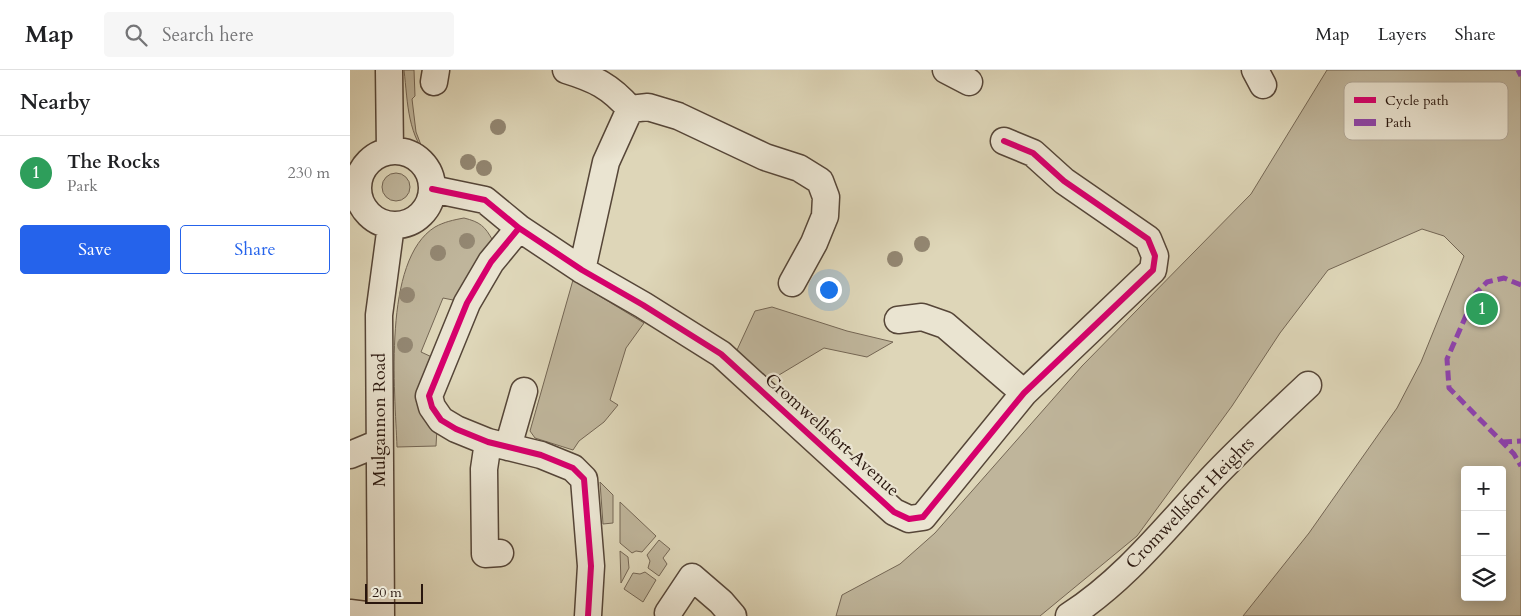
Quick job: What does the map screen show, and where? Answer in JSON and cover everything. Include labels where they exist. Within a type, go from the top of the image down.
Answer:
[{"type":"street","points":[[389,70],[390,151]]},
{"type":"street","points":[[566,70],[593,78],[614,91],[630,108],[648,107],[678,116],[764,157],[798,168],[820,181],[826,197],[825,216],[814,243],[792,283]]},
{"type":"street","points":[[946,70],[969,82]]},
{"type":"street","points":[[582,270],[606,162],[630,108]]},
{"type":"street","name":"Cromwellsfort Avenue","points":[[432,188],[484,200],[519,228],[582,270],[721,354],[894,512],[909,519],[923,517],[1024,393],[1153,270],[1155,256],[1148,238],[1064,181],[1033,153],[1004,141]]},
{"type":"street","points":[[390,151],[410,154],[419,160],[430,177],[432,188],[427,205],[416,218],[406,223],[391,225],[376,219],[364,208],[355,178],[371,160],[390,151]]},
{"type":"street","name":"Mulgannon Road","points":[[381,616],[379,314],[391,225]]},
{"type":"street","points":[[519,228],[490,262],[451,329],[429,396],[432,407],[447,424],[498,444],[549,458],[573,468],[584,479],[591,566],[588,616]]},
{"type":"street","points":[[898,320],[922,317],[945,325],[1024,393]]},
{"type":"street","name":"Cromwellsfort Heights","points":[[1069,616],[1096,598],[1149,549],[1217,473],[1308,385]]},
{"type":"street","points":[[500,553],[485,554],[484,469],[524,391]]},
{"type":"street","points":[[350,455],[379,443]]},
{"type":"street","points":[[668,613],[692,577],[721,611]]},
{"type":"street","points":[[350,613],[374,616]]},
{"type":"shaded area","points":[[404,70],[414,70],[415,96],[412,99],[416,132],[421,145],[432,162],[424,152],[413,130],[408,107]]},
{"type":"shaded area","points":[[1327,70],[1521,70],[1521,616],[1243,616],[1309,533],[1397,408],[1421,362],[1464,256],[1444,236],[1422,229],[1328,270],[1280,333],[1232,406],[1137,536],[1040,616],[836,616],[842,595],[900,564],[935,533],[1082,366],[1251,194]]},
{"type":"shaded area","points":[[396,173],[406,177],[410,187],[406,197],[396,201],[386,197],[382,187],[386,177]]},
{"type":"shaded area","points":[[464,218],[482,225],[493,241],[458,301],[443,298],[421,352],[434,358],[436,446],[397,447],[394,362],[395,329],[399,297],[406,268],[418,244],[435,227],[449,221]]},
{"type":"shaded area","points":[[573,280],[644,323],[626,348],[610,400],[618,405],[604,422],[579,441],[573,450],[535,438],[530,431]]},
{"type":"shaded area","points":[[772,307],[847,331],[893,342],[867,357],[824,348],[769,381],[737,350],[755,311]]},
{"type":"shaded area","points":[[600,482],[613,495],[613,523],[603,524]]},
{"type":"shaded area","points":[[620,502],[656,536],[642,552],[636,551],[632,553],[620,543]]},
{"type":"shaded area","points":[[659,540],[670,549],[663,558],[667,564],[659,576],[648,568],[650,561],[647,555]]},
{"type":"shaded area","points":[[620,551],[628,557],[629,568],[621,583]]},
{"type":"shaded area","points":[[645,572],[656,580],[643,602],[624,589],[633,573],[640,574]]},
{"type":"marked path","points":[[1518,70],[1521,76]]},
{"type":"marked path","points":[[1521,285],[1504,278],[1487,282],[1476,293],[1447,359],[1449,388],[1514,454],[1521,466]]},
{"type":"marked path","points":[[1502,442],[1521,441]]},
{"type":"cycle path","points":[[432,189],[485,200],[519,228],[582,270],[643,305],[721,354],[894,512],[909,519],[923,517],[1024,393],[1153,270],[1155,256],[1148,239],[1064,181],[1033,153],[1004,141]]},
{"type":"cycle path","points":[[519,228],[491,262],[467,303],[429,396],[432,407],[441,420],[456,429],[488,442],[541,455],[573,468],[584,479],[591,566],[588,616]]},
{"type":"place","name":"The Rocks","points":[[1482,309]]}]
